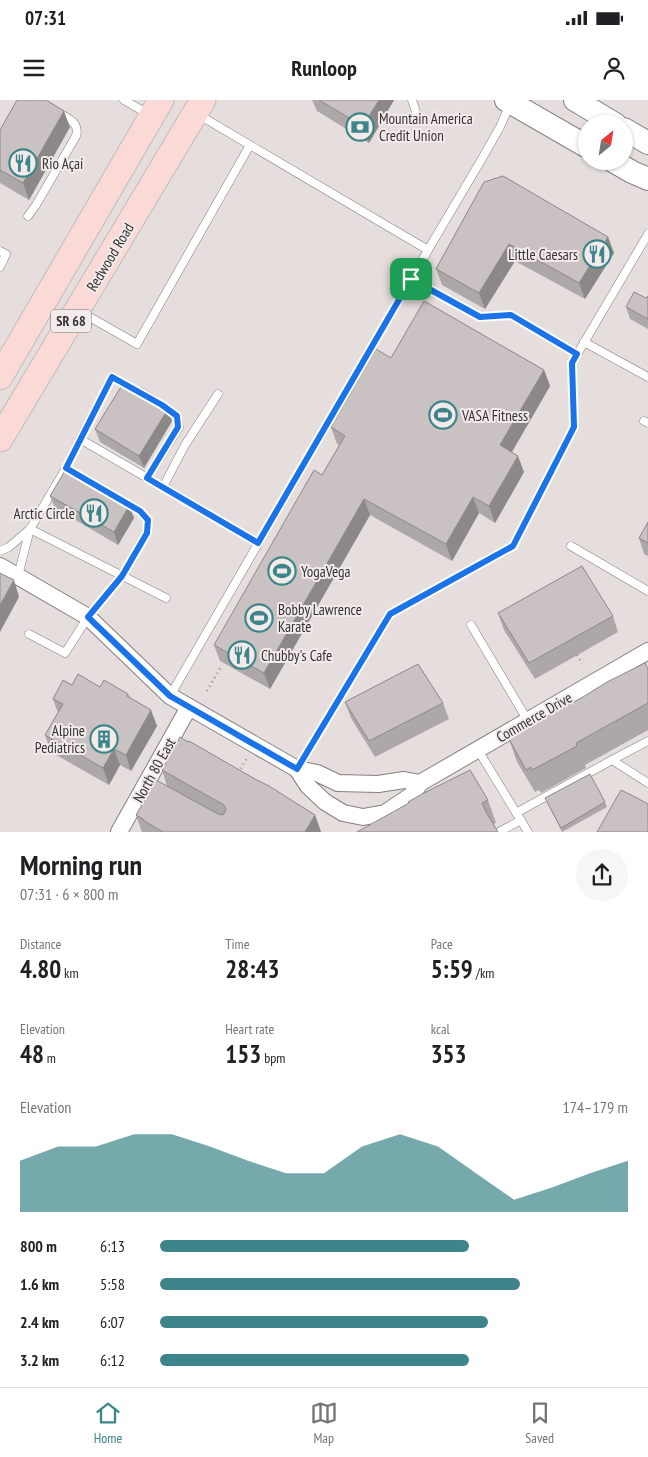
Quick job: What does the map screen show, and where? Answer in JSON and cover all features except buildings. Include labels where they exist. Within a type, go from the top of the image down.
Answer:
[{"type":"main road","points":[[575,100],[601,115]]},
{"type":"main road","points":[[508,101],[578,141]]},
{"type":"main road","name":"Redwood Road","points":[[0,439],[200,107]]},
{"type":"main road","name":"SR 68","points":[[0,377],[157,108]]},
{"type":"main road","points":[[633,134],[648,143]]},
{"type":"main road","points":[[629,170],[648,178]]},
{"type":"street","points":[[0,566],[88,617],[170,696],[297,769],[317,772],[338,783],[378,784],[404,780],[420,783]]},
{"type":"street","name":"Commerce Drive","points":[[297,769],[308,786],[325,802],[343,812],[363,816],[385,813],[412,795],[420,783],[648,652]]},
{"type":"street","name":"North 80 East","points":[[119,832],[149,787],[189,707]]},
{"type":"lane","points":[[124,100],[157,108]]},
{"type":"lane","points":[[412,100],[416,112]]},
{"type":"lane","points":[[170,696],[483,157],[500,127],[508,101]]},
{"type":"lane","points":[[200,107],[250,145],[428,250]]},
{"type":"lane","points":[[28,216],[78,131],[77,126],[72,120],[51,108]]},
{"type":"lane","points":[[78,310],[138,344],[250,145]]},
{"type":"lane","points":[[297,769],[390,614],[513,546],[574,427],[572,363],[648,234]]},
{"type":"lane","points":[[0,267],[3,253]]},
{"type":"lane","points":[[411,279],[480,317],[511,315],[577,354]]},
{"type":"lane","points":[[584,342],[648,377]]},
{"type":"lane","points":[[18,576],[30,529],[66,468],[112,377],[162,405],[177,416],[178,427],[147,478]]},
{"type":"lane","points":[[163,487],[185,445],[218,394]]},
{"type":"lane","points":[[80,439],[258,543]]},
{"type":"lane","points":[[29,634],[65,653],[88,617],[122,576],[147,533],[148,520],[140,511],[66,468]]},
{"type":"lane","points":[[0,552],[9,548],[30,529]]},
{"type":"lane","points":[[30,529],[166,598]]},
{"type":"lane","points":[[571,546],[648,591]]},
{"type":"lane","points":[[471,625],[528,721]]},
{"type":"lane","points":[[499,832],[519,816],[612,760],[648,741]]},
{"type":"lane","points":[[478,750],[528,832]]},
{"type":"lane","points":[[612,760],[648,783]]},
{"type":"path","points":[[577,655],[582,664]]},
{"type":"path","points":[[207,691],[222,665]]},
{"type":"path","points":[[238,773],[248,757]]},
{"type":"place","name":"Mountain America Credit Union","points":[[360,127]]},
{"type":"place","name":"Rio Açaí","points":[[23,163]]},
{"type":"place","name":"Little Caesars","points":[[597,254]]},
{"type":"place","name":"VASA Fitness","points":[[443,415]]},
{"type":"place","name":"Arctic Circle","points":[[94,513]]},
{"type":"place","name":"YogaVega","points":[[282,571]]},
{"type":"place","name":"Bobby Lawrence Karate","points":[[259,618]]},
{"type":"place","name":"Chubby's Cafe","points":[[242,655]]},
{"type":"place","name":"Alpine Pediatrics","points":[[104,739]]},
{"type":"route","points":[[411,279],[480,317],[511,315],[577,354],[572,363],[574,427],[513,546],[390,614],[297,769],[170,696],[88,617],[122,576],[147,533],[148,520],[140,511],[66,468],[112,377],[162,405],[177,416],[178,427],[147,478],[258,543],[411,279]]}]
